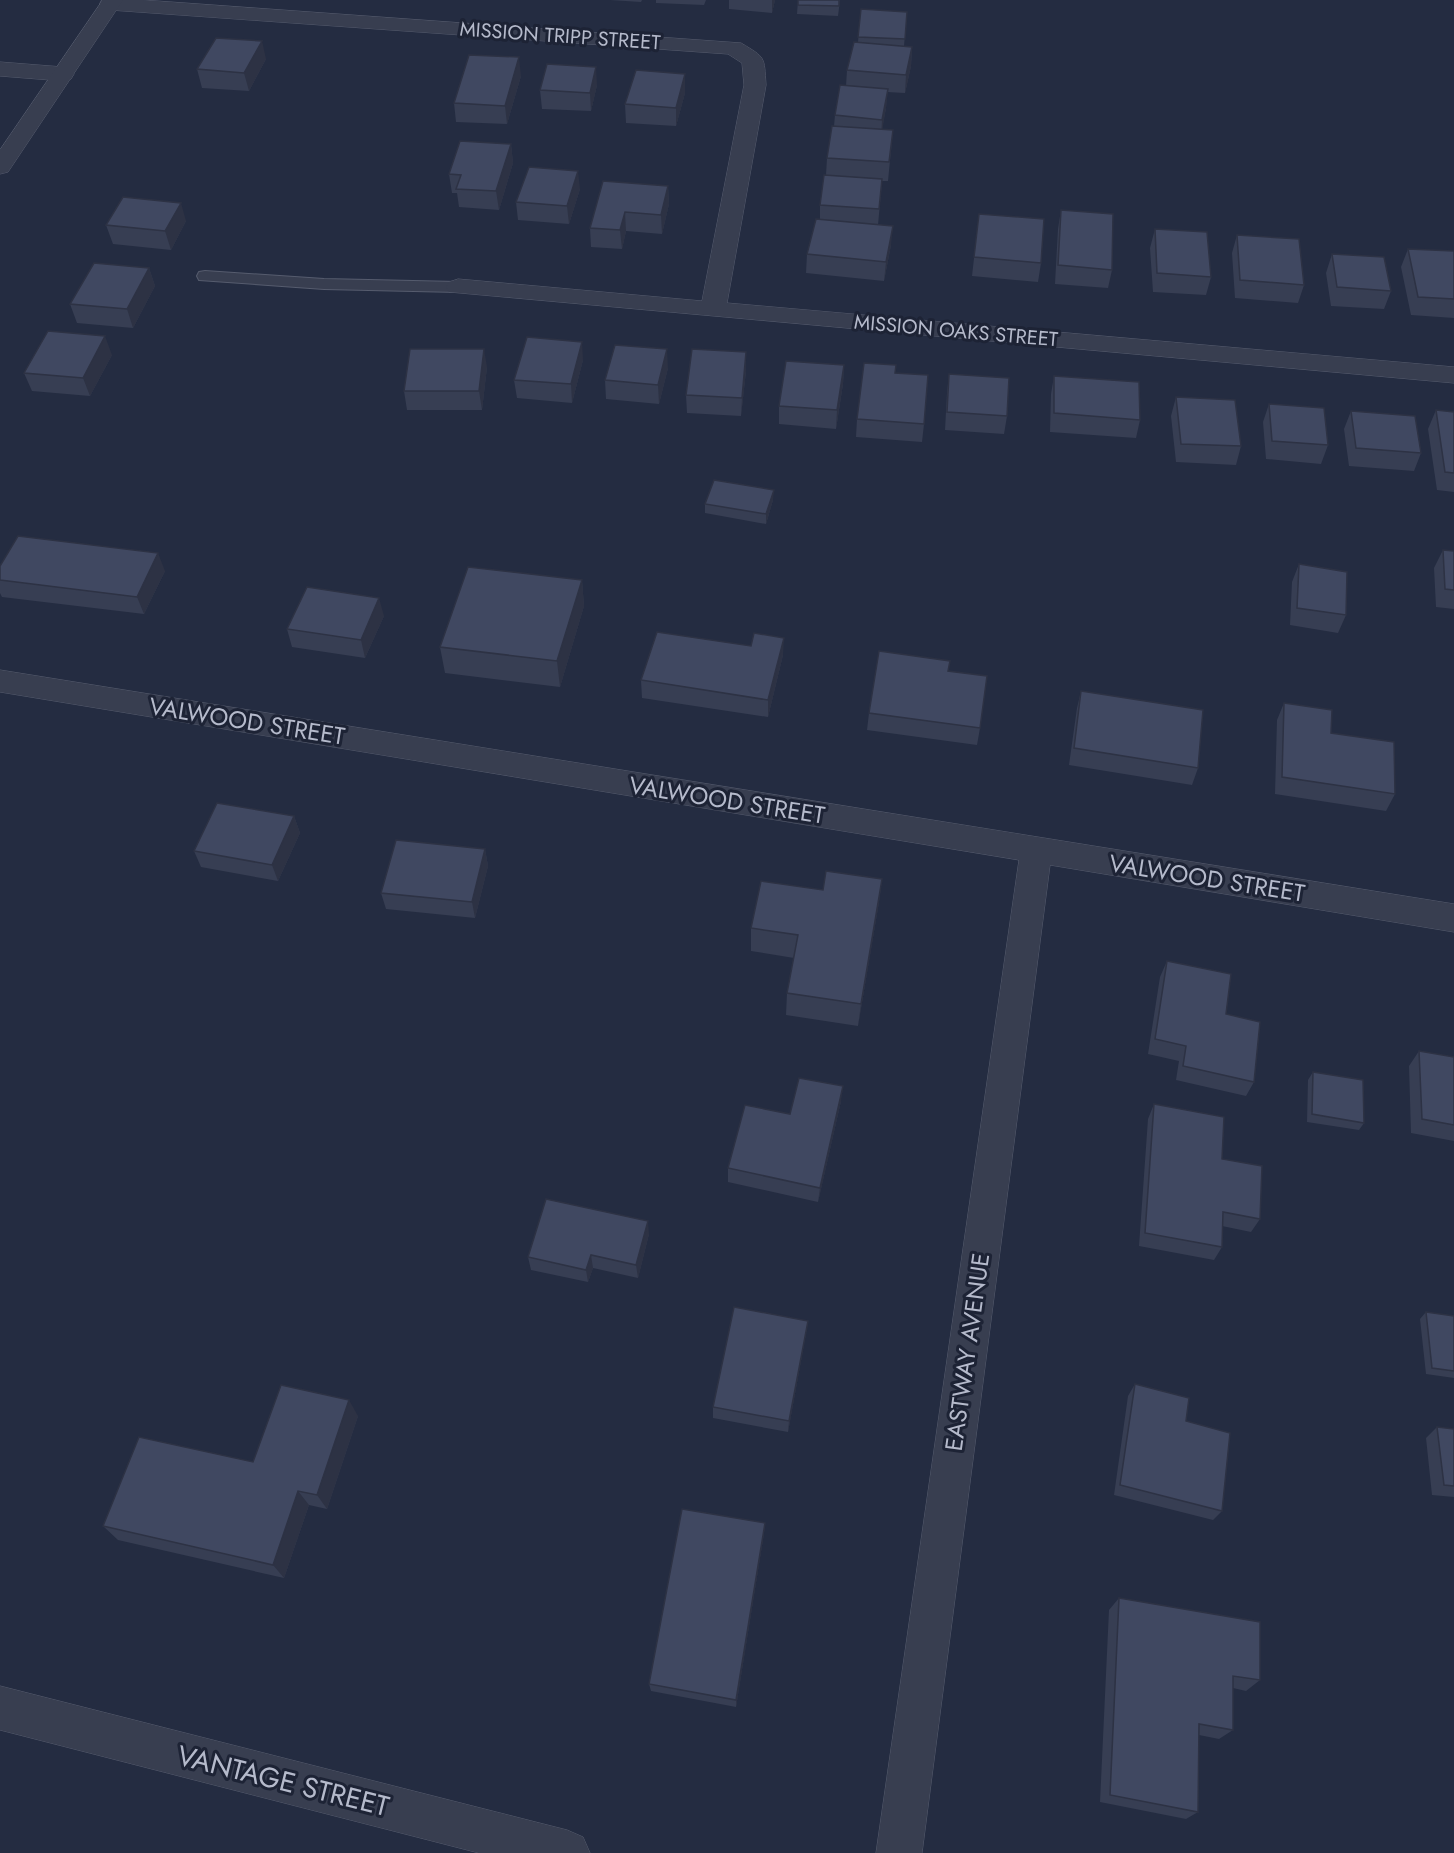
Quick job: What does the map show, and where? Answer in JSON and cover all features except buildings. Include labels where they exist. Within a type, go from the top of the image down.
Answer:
[{"type":"street","points":[[0,167],[112,2]]},
{"type":"street","name":"MISSION TRIPP STREET","points":[[112,2],[733,48],[753,60],[755,85],[713,310]]},
{"type":"street","points":[[0,69],[63,74]]},
{"type":"street","name":"MISSION OAKS STREET","points":[[458,288],[1454,375]]},
{"type":"street","name":"VALWOOD STREET","points":[[0,681],[1454,918]]},
{"type":"street","name":"EASTWAY AVENUE","points":[[899,1853],[1036,851]]},
{"type":"street","name":"VANTAGE STREET","points":[[0,1708],[567,1853]]},
{"type":"lane","points":[[205,276],[324,284],[458,288]]}]
